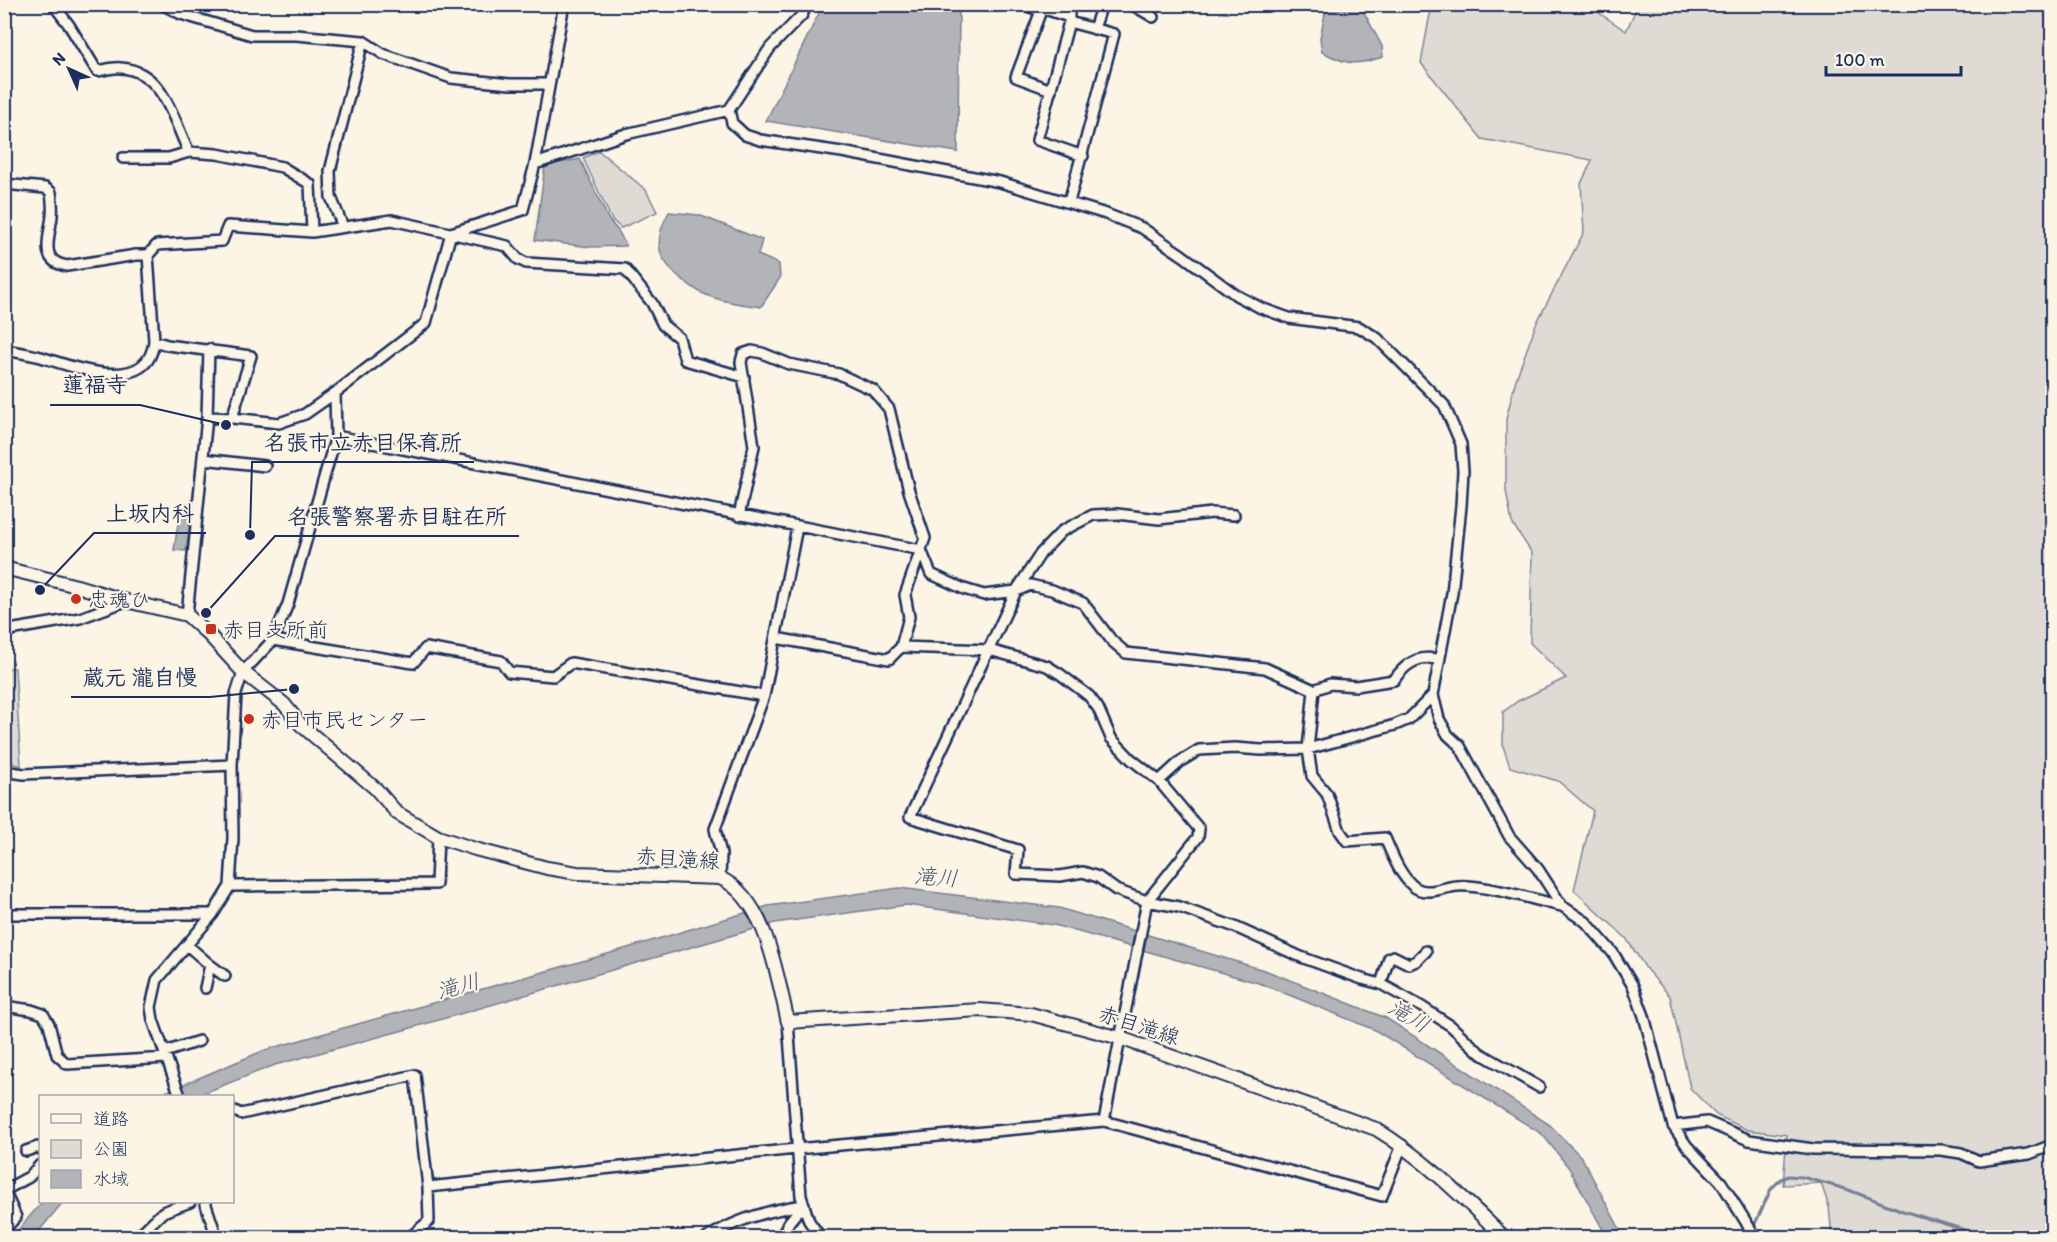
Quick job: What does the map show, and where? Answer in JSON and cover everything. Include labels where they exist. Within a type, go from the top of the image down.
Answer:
[{"type":"main road","name":"赤目滝線","points":[[4,568],[187,615],[243,672],[284,704],[301,725],[376,789],[397,813],[438,837],[547,868],[567,871],[720,878],[731,883],[743,895],[766,931],[788,1022],[980,1010],[1031,1014],[1120,1038],[1376,1130],[1402,1145],[1431,1168],[1505,1238]]},
{"type":"main road","points":[[1886,1238],[1928,1238]]},
{"type":"street","points":[[53,4],[69,24],[97,71],[119,67],[137,70],[164,95],[189,152]]},
{"type":"street","points":[[162,4],[181,14],[252,35],[296,35],[363,41],[383,54],[451,78],[510,84],[548,84]]},
{"type":"street","points":[[451,233],[523,210],[535,164],[564,4]]},
{"type":"street","points":[[535,164],[626,134],[729,110],[770,48],[802,15],[807,4]]},
{"type":"street","points":[[1021,4],[1044,8],[1094,29],[1114,34],[1069,202]]},
{"type":"street","points":[[1069,4],[1069,19],[1037,140],[1083,156]]},
{"type":"street","points":[[1094,29],[1102,4]]},
{"type":"street","points":[[1131,4],[1154,17]]},
{"type":"street","points":[[1044,8],[1016,77],[1051,90]]},
{"type":"street","points":[[343,227],[331,197],[330,171],[363,41]]},
{"type":"street","points":[[729,110],[732,123],[745,135],[760,140],[842,152],[1000,182],[1069,202],[1142,228],[1236,295],[1261,308],[1289,318],[1359,327],[1377,338],[1444,405],[1461,444],[1463,471],[1452,593],[1433,695],[1439,719],[1448,735],[1460,746],[1509,836],[1538,869],[1562,906]]},
{"type":"street","points":[[123,158],[169,158],[189,152],[217,154],[282,167],[310,184],[312,232]]},
{"type":"street","points":[[4,184],[45,188],[51,192],[53,212],[47,251],[57,265],[67,266],[148,255]]},
{"type":"street","points":[[4,350],[30,354],[94,373],[126,373],[141,367],[151,358],[154,341],[148,255],[157,245],[222,241],[228,226],[312,232],[392,220],[507,246],[518,259],[526,263],[625,269],[652,303],[663,325],[679,338],[685,360],[744,377]]},
{"type":"street","points":[[207,417],[279,423],[305,414],[335,393],[426,322],[451,233]]},
{"type":"street","points":[[154,341],[167,345],[251,356],[232,418]]},
{"type":"street","points":[[187,615],[207,417],[209,350]]},
{"type":"street","points":[[739,516],[754,446],[741,362],[742,354],[752,351],[762,353],[789,364],[839,374],[873,390],[889,409],[909,491],[925,538],[905,595],[909,617],[901,647],[889,659],[776,638]]},
{"type":"street","points":[[180,1095],[153,1020],[151,1007],[153,993],[157,980],[166,967],[213,914],[230,886],[236,694],[243,672],[273,640],[288,604],[336,436],[335,393]]},
{"type":"street","points":[[336,436],[921,550]]},
{"type":"street","points":[[203,459],[265,466]]},
{"type":"street","points":[[1234,516],[1212,513],[1159,519],[1117,514],[1093,515],[1062,531],[1041,553],[1016,591],[910,817],[1018,850],[1016,874],[1060,876],[1083,872],[1098,877],[1116,890],[1147,901],[1179,907],[1235,927],[1301,957],[1381,984],[1451,1026],[1480,1053],[1539,1087]]},
{"type":"street","points":[[720,878],[721,854],[715,829],[764,696],[797,527]]},
{"type":"street","points":[[921,550],[931,574],[964,589],[984,595],[1016,591],[1030,585],[1052,590],[1083,603],[1112,641],[1126,652],[1265,668],[1314,690],[1330,684],[1356,686],[1394,680],[1404,666],[1428,657],[1439,660]]},
{"type":"street","points":[[4,631],[80,618],[126,601]]},
{"type":"street","points":[[273,640],[413,663],[426,648],[501,662],[508,672],[553,676],[571,663],[764,696]]},
{"type":"street","points":[[901,647],[989,650],[1047,666],[1089,696],[1098,708],[1111,738],[1131,759],[1159,781],[1198,829],[1198,837],[1147,901],[1104,1121]]},
{"type":"street","points":[[1314,690],[1308,749],[1312,776],[1327,794],[1340,831],[1347,841],[1385,838],[1396,863],[1413,887],[1423,891],[1458,886],[1478,887],[1562,906],[1586,922],[1613,953],[1633,987],[1644,1016],[1673,1126],[1687,1146],[1721,1182],[1756,1238]]},
{"type":"street","points":[[1159,781],[1181,761],[1199,750],[1308,749],[1409,719],[1433,695]]},
{"type":"street","points":[[4,771],[24,774],[232,765]]},
{"type":"street","points":[[230,886],[436,884],[438,837]]},
{"type":"street","points":[[4,914],[213,914]]},
{"type":"street","points":[[187,945],[225,976]]},
{"type":"street","points":[[1381,984],[1389,958],[1393,956],[1409,964],[1416,961],[1426,951]]},
{"type":"street","points":[[205,988],[210,965]]},
{"type":"street","points":[[4,1006],[44,1014],[49,1023],[57,1055],[67,1064],[166,1055],[200,1041]]},
{"type":"street","points":[[788,1022],[796,1149],[803,1204],[809,1221],[821,1238]]},
{"type":"street","points":[[234,1111],[241,1114],[415,1075],[428,1187],[429,1221],[409,1238]]},
{"type":"street","points":[[428,1187],[796,1149],[1104,1121],[1382,1196],[1402,1145]]},
{"type":"street","points":[[1673,1126],[1707,1122],[1749,1140],[1760,1142],[1813,1149],[1941,1150],[1961,1153],[1978,1161],[2029,1154],[2052,1145]]},
{"type":"street","points":[[26,1151],[39,1148]]},
{"type":"street","points":[[4,1230],[16,1216],[5,1190],[29,1177],[39,1166]]},
{"type":"street","points":[[136,1238],[163,1212],[187,1203]]},
{"type":"street","points":[[205,1203],[217,1238]]},
{"type":"street","points":[[707,1238],[718,1231],[769,1210],[803,1204]]},
{"type":"street","points":[[782,1238],[789,1222],[803,1204]]},
{"type":"green space","points":[[1440,5],[1587,5],[1626,31],[1638,5],[2052,5],[2052,1237],[1832,1237],[1829,1207],[1821,1183],[1783,1185],[1787,1135],[1748,1130],[1716,1115],[1690,1088],[1670,996],[1647,970],[1626,938],[1574,890],[1593,811],[1558,781],[1510,767],[1503,746],[1503,712],[1518,701],[1566,678],[1530,643],[1532,553],[1512,523],[1506,491],[1506,419],[1516,379],[1536,324],[1584,232],[1581,184],[1592,160],[1482,139],[1421,63],[1430,14]]},
{"type":"green space","points":[[599,151],[646,190],[657,212],[621,228],[612,220],[583,158]]},
{"type":"green space","points":[[8,633],[5,648],[8,668],[15,668],[21,766],[5,761],[4,634]]},
{"type":"water","points":[[1327,4],[1360,5],[1382,46],[1383,57],[1352,63],[1322,52],[1320,38]]},
{"type":"water","points":[[823,5],[959,5],[958,152],[766,121]]},
{"type":"water","points":[[580,159],[609,220],[619,232],[626,246],[590,247],[535,240],[545,166]]},
{"type":"water","points":[[669,212],[699,215],[762,240],[758,255],[779,264],[780,278],[761,307],[716,299],[700,292],[669,268],[660,252],[659,243],[663,223]]},
{"type":"water","points":[[179,517],[191,518],[186,551],[174,550]]},
{"type":"water","points":[[899,888],[1059,908],[1267,971],[1386,1018],[1550,1125],[1582,1158],[1624,1237],[1607,1237],[1569,1168],[1542,1134],[1375,1030],[1262,984],[1054,925],[906,905],[775,923],[275,1065],[199,1095],[158,1095],[265,1050],[604,955],[768,906]]},
{"type":"water","points":[[41,1203],[62,1203],[34,1237],[12,1237]]},
{"type":"waterway","points":[[1753,1228],[1771,1189],[1781,1179],[1788,1176],[1802,1177],[1846,1189],[1903,1211],[1991,1238]]},
{"type":"place","name":"蓮福寺","points":[[226,425]]},
{"type":"place","name":"名張市立赤目保育所","points":[[250,535]]},
{"type":"place","name":"上坂内科","points":[[40,590]]},
{"type":"place","name":"忠魂ひ","points":[[76,599]]},
{"type":"place","name":"名張警察署赤目駐在所","points":[[206,613]]},
{"type":"place","name":"赤目支所前","points":[[211,629]]},
{"type":"place","name":"蔵元 瀧自慢","points":[[294,689]]},
{"type":"place","name":"赤目市民センター","points":[[249,719]]},
{"type":"water label","name":"滝川","points":[[936,877]]},
{"type":"water label","name":"滝川","points":[[458,986]]},
{"type":"water label","name":"滝川","points":[[1409,1016]]}]
